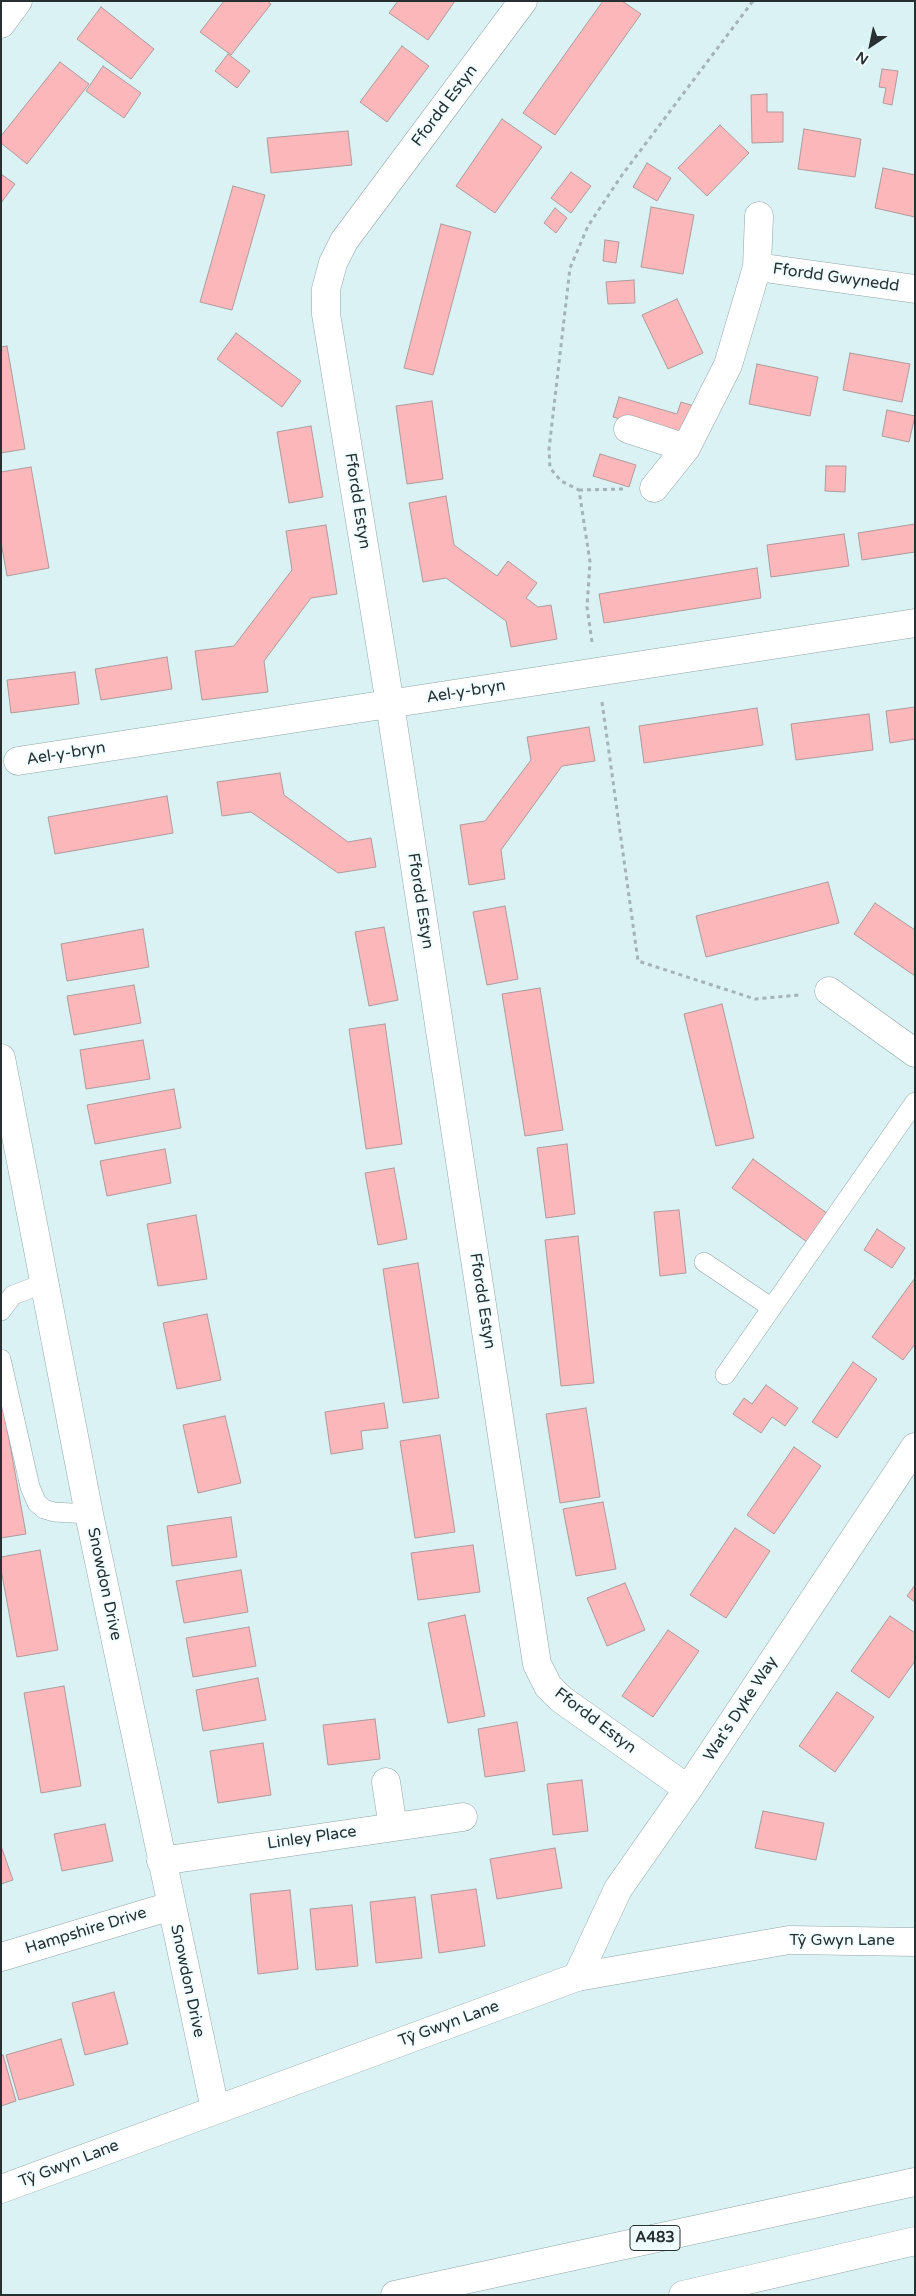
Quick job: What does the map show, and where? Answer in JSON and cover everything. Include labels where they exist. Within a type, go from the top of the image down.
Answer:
[{"type":"main road","points":[[1,24],[18,1]]},
{"type":"main road","name":"Ffordd Estyn","points":[[523,1],[344,241],[333,263],[326,289],[326,314],[390,704],[537,1664],[548,1686],[561,1699],[688,1789]]},
{"type":"main road","name":"Ffordd Gwynedd","points":[[654,488],[686,448],[728,365],[757,267],[759,216]]},
{"type":"main road","name":"Ffordd Gwynedd","points":[[757,267],[915,289]]},
{"type":"main road","points":[[628,428],[686,448]]},
{"type":"main road","name":"Ael-y-bryn","points":[[18,761],[915,623]]},
{"type":"main road","points":[[829,991],[915,1054]]},
{"type":"main road","name":"Snowdon Drive","points":[[1,1058],[89,1514],[215,2109]]},
{"type":"main road","name":"Wat's Dyke Way","points":[[577,1977],[618,1889],[688,1789],[915,1446]]},
{"type":"main road","points":[[386,1782],[393,1826]]},
{"type":"main road","name":"Linley Place","points":[[161,1861],[463,1817]]},
{"type":"main road","name":"Hampshire Drive","points":[[1,1957],[171,1906]]},
{"type":"main road","name":"Tŷ Gwyn Lane","points":[[1,2189],[577,1977],[789,1940],[915,1942]]},
{"type":"main road","name":"A483","points":[[395,2295],[915,2182]]},
{"type":"main road","points":[[683,2295],[915,2241]]},
{"type":"lane","points":[[725,1375],[915,1102]]},
{"type":"lane","points":[[704,1262],[772,1308]]},
{"type":"lane","points":[[1,1311],[13,1296],[45,1283]]},
{"type":"lane","points":[[1,1359],[30,1487],[37,1502],[44,1509],[54,1512],[89,1514]]},
{"type":"path","points":[[654,488],[579,490],[561,482],[550,468],[548,449],[570,268],[588,226],[622,174],[753,1]]},
{"type":"path","points":[[579,490],[590,562],[587,607],[638,961],[755,999],[829,991]]},
{"type":"building","points":[[224,1],[267,1],[271,4],[231,55],[200,32]]},
{"type":"building","points":[[398,1],[455,1],[428,40],[389,13]]},
{"type":"building","points":[[603,1],[622,1],[641,14],[555,135],[523,113]]},
{"type":"building","points":[[101,7],[154,49],[131,79],[77,39]]},
{"type":"building","points":[[402,46],[429,66],[387,122],[360,102]]},
{"type":"building","points":[[228,54],[250,71],[237,88],[215,71]]},
{"type":"building","points":[[60,62],[89,84],[27,164],[1,143],[1,136]]},
{"type":"building","points":[[103,66],[141,93],[124,118],[86,91]]},
{"type":"building","points":[[882,69],[898,71],[892,105],[883,103],[886,88],[879,87]]},
{"type":"building","points":[[767,94],[767,112],[783,112],[783,142],[752,143],[751,95]]},
{"type":"building","points":[[502,119],[542,147],[495,213],[456,186]]},
{"type":"building","points":[[720,125],[749,153],[707,196],[678,168]]},
{"type":"building","points":[[804,129],[861,139],[855,177],[798,169]]},
{"type":"building","points":[[348,131],[352,165],[271,173],[267,138]]},
{"type":"building","points":[[647,163],[671,178],[657,201],[633,187]]},
{"type":"building","points":[[883,168],[915,175],[915,217],[875,208]]},
{"type":"building","points":[[571,172],[591,186],[571,213],[551,198]]},
{"type":"building","points":[[1,174],[15,184],[1,203]]},
{"type":"building","points":[[233,186],[265,195],[232,310],[200,302]]},
{"type":"building","points":[[651,207],[694,215],[683,274],[641,267]]},
{"type":"building","points":[[555,208],[567,218],[556,233],[544,223]]},
{"type":"building","points":[[441,224],[471,232],[433,375],[404,368]]},
{"type":"building","points":[[605,240],[619,242],[616,263],[603,261]]},
{"type":"building","points":[[634,280],[635,303],[608,304],[606,282]]},
{"type":"building","points":[[677,299],[703,353],[668,369],[642,315]]},
{"type":"building","points":[[236,333],[301,381],[282,407],[217,359]]},
{"type":"building","points":[[7,346],[25,449],[1,453],[1,347]]},
{"type":"building","points":[[850,353],[910,364],[902,402],[843,390]]},
{"type":"building","points":[[757,364],[818,377],[810,416],[749,404]]},
{"type":"building","points":[[619,397],[677,414],[681,402],[694,406],[684,438],[613,417]]},
{"type":"building","points":[[432,401],[443,479],[407,484],[396,406]]},
{"type":"building","points":[[887,410],[915,416],[909,442],[882,436]]},
{"type":"building","points":[[311,426],[323,497],[289,503],[277,432]]},
{"type":"building","points":[[600,454],[636,465],[629,487],[593,476]]},
{"type":"building","points":[[826,466],[846,466],[845,492],[825,491]]},
{"type":"building","points":[[31,467],[49,568],[7,576],[1,542],[1,472]]},
{"type":"building","points":[[446,496],[454,545],[497,576],[508,561],[537,583],[526,598],[538,607],[551,605],[557,639],[511,647],[506,621],[446,578],[423,582],[409,503]]},
{"type":"building","points":[[915,524],[915,552],[862,560],[858,533]]},
{"type":"building","points":[[326,525],[337,594],[311,598],[264,661],[268,692],[202,700],[195,651],[234,646],[292,570],[286,531]]},
{"type":"building","points":[[844,534],[849,566],[771,577],[767,545]]},
{"type":"building","points":[[757,568],[761,598],[604,623],[599,594]]},
{"type":"building","points":[[167,657],[172,689],[101,700],[95,669]]},
{"type":"building","points":[[75,672],[79,704],[11,713],[7,680]]},
{"type":"building","points":[[915,707],[915,739],[890,743],[886,711]]},
{"type":"building","points":[[757,708],[763,745],[644,763],[639,726]]},
{"type":"building","points":[[869,714],[873,750],[796,760],[791,724]]},
{"type":"building","points":[[589,727],[595,761],[562,766],[501,850],[505,879],[469,885],[460,825],[485,821],[531,760],[527,737]]},
{"type":"building","points":[[280,773],[284,795],[348,842],[371,838],[376,867],[338,873],[251,812],[222,816],[217,782]]},
{"type":"building","points":[[167,796],[173,833],[55,854],[48,817]]},
{"type":"building","points":[[828,882],[839,923],[706,957],[696,916]]},
{"type":"building","points":[[875,903],[915,930],[915,976],[854,934]]},
{"type":"building","points":[[505,906],[518,979],[487,985],[473,912]]},
{"type":"building","points":[[384,927],[398,1000],[369,1006],[355,932]]},
{"type":"building","points":[[143,929],[149,967],[67,981],[61,944]]},
{"type":"building","points":[[134,985],[141,1023],[74,1035],[67,996]]},
{"type":"building","points":[[540,988],[563,1130],[525,1136],[502,994]]},
{"type":"building","points":[[722,1004],[754,1138],[716,1146],[684,1014]]},
{"type":"building","points":[[385,1024],[402,1144],[366,1149],[349,1029]]},
{"type":"building","points":[[143,1040],[150,1079],[86,1089],[80,1050]]},
{"type":"building","points":[[174,1089],[181,1128],[95,1144],[87,1105]]},
{"type":"building","points":[[567,1144],[575,1214],[546,1218],[537,1148]]},
{"type":"building","points":[[165,1149],[171,1183],[107,1196],[100,1161]]},
{"type":"building","points":[[753,1159],[828,1214],[807,1242],[732,1188]]},
{"type":"building","points":[[394,1168],[407,1239],[378,1245],[365,1173]]},
{"type":"building","points":[[679,1210],[686,1273],[660,1276],[654,1212]]},
{"type":"building","points":[[196,1215],[207,1279],[158,1286],[147,1224]]},
{"type":"building","points":[[877,1229],[905,1248],[892,1268],[864,1250]]},
{"type":"building","points":[[578,1236],[594,1383],[561,1386],[545,1240]]},
{"type":"building","points":[[418,1263],[439,1398],[403,1403],[383,1269]]},
{"type":"building","points":[[915,1278],[915,1344],[903,1360],[872,1337]]},
{"type":"building","points":[[207,1314],[221,1380],[177,1389],[163,1323]]},
{"type":"building","points":[[853,1362],[877,1379],[837,1438],[812,1422]]},
{"type":"building","points":[[766,1385],[798,1408],[785,1426],[772,1417],[761,1433],[733,1414],[744,1398],[752,1404]]},
{"type":"building","points":[[1,1394],[26,1534],[1,1538]]},
{"type":"building","points":[[384,1403],[388,1428],[361,1431],[363,1449],[331,1454],[325,1412]]},
{"type":"building","points":[[586,1408],[600,1497],[560,1503],[546,1414]]},
{"type":"building","points":[[225,1416],[241,1483],[198,1493],[183,1425]]},
{"type":"building","points":[[440,1435],[455,1532],[415,1538],[400,1441]]},
{"type":"building","points":[[794,1447],[821,1466],[774,1534],[747,1515]]},
{"type":"building","points":[[603,1502],[616,1569],[576,1576],[563,1509]]},
{"type":"building","points":[[231,1517],[237,1557],[172,1566],[167,1526]]},
{"type":"building","points":[[735,1528],[770,1551],[726,1618],[690,1595]]},
{"type":"building","points":[[473,1545],[480,1592],[418,1600],[411,1553]]},
{"type":"building","points":[[40,1550],[58,1650],[17,1657],[1,1569],[1,1557]]},
{"type":"building","points":[[241,1570],[248,1612],[184,1623],[176,1581]]},
{"type":"building","points":[[625,1583],[645,1630],[607,1646],[587,1598]]},
{"type":"building","points":[[915,1585],[915,1602],[907,1596]]},
{"type":"building","points":[[465,1615],[485,1716],[448,1723],[428,1623]]},
{"type":"building","points":[[890,1616],[915,1633],[915,1661],[889,1698],[851,1671]]},
{"type":"building","points":[[249,1627],[256,1666],[193,1677],[186,1638]]},
{"type":"building","points":[[668,1630],[699,1651],[653,1717],[622,1696]]},
{"type":"building","points":[[258,1678],[266,1720],[203,1731],[196,1690]]},
{"type":"building","points":[[64,1686],[81,1786],[41,1793],[24,1693]]},
{"type":"building","points":[[837,1692],[874,1717],[835,1772],[799,1746]]},
{"type":"building","points":[[375,1719],[380,1759],[328,1765],[323,1725]]},
{"type":"building","points":[[517,1722],[525,1771],[485,1777],[478,1729]]},
{"type":"building","points":[[263,1743],[271,1795],[218,1803],[210,1751]]},
{"type":"building","points":[[582,1780],[588,1831],[553,1835],[547,1784]]},
{"type":"building","points":[[763,1811],[824,1823],[816,1860],[755,1848]]},
{"type":"building","points":[[105,1824],[113,1861],[62,1871],[54,1834]]},
{"type":"building","points":[[1,1846],[13,1880],[1,1884]]},
{"type":"building","points":[[555,1848],[562,1888],[497,1899],[490,1859]]},
{"type":"building","points":[[476,1889],[485,1946],[439,1953],[431,1895]]},
{"type":"building","points":[[290,1890],[298,1969],[258,1974],[250,1894]]},
{"type":"building","points":[[415,1897],[422,1958],[376,1963],[370,1902]]},
{"type":"building","points":[[352,1905],[358,1966],[316,1970],[310,1909]]},
{"type":"building","points":[[114,1992],[128,2044],[85,2055],[72,2003]]},
{"type":"building","points":[[61,2039],[74,2085],[19,2100],[6,2055]]},
{"type":"building","points":[[3,2055],[16,2101],[1,2106],[1,2056]]}]
